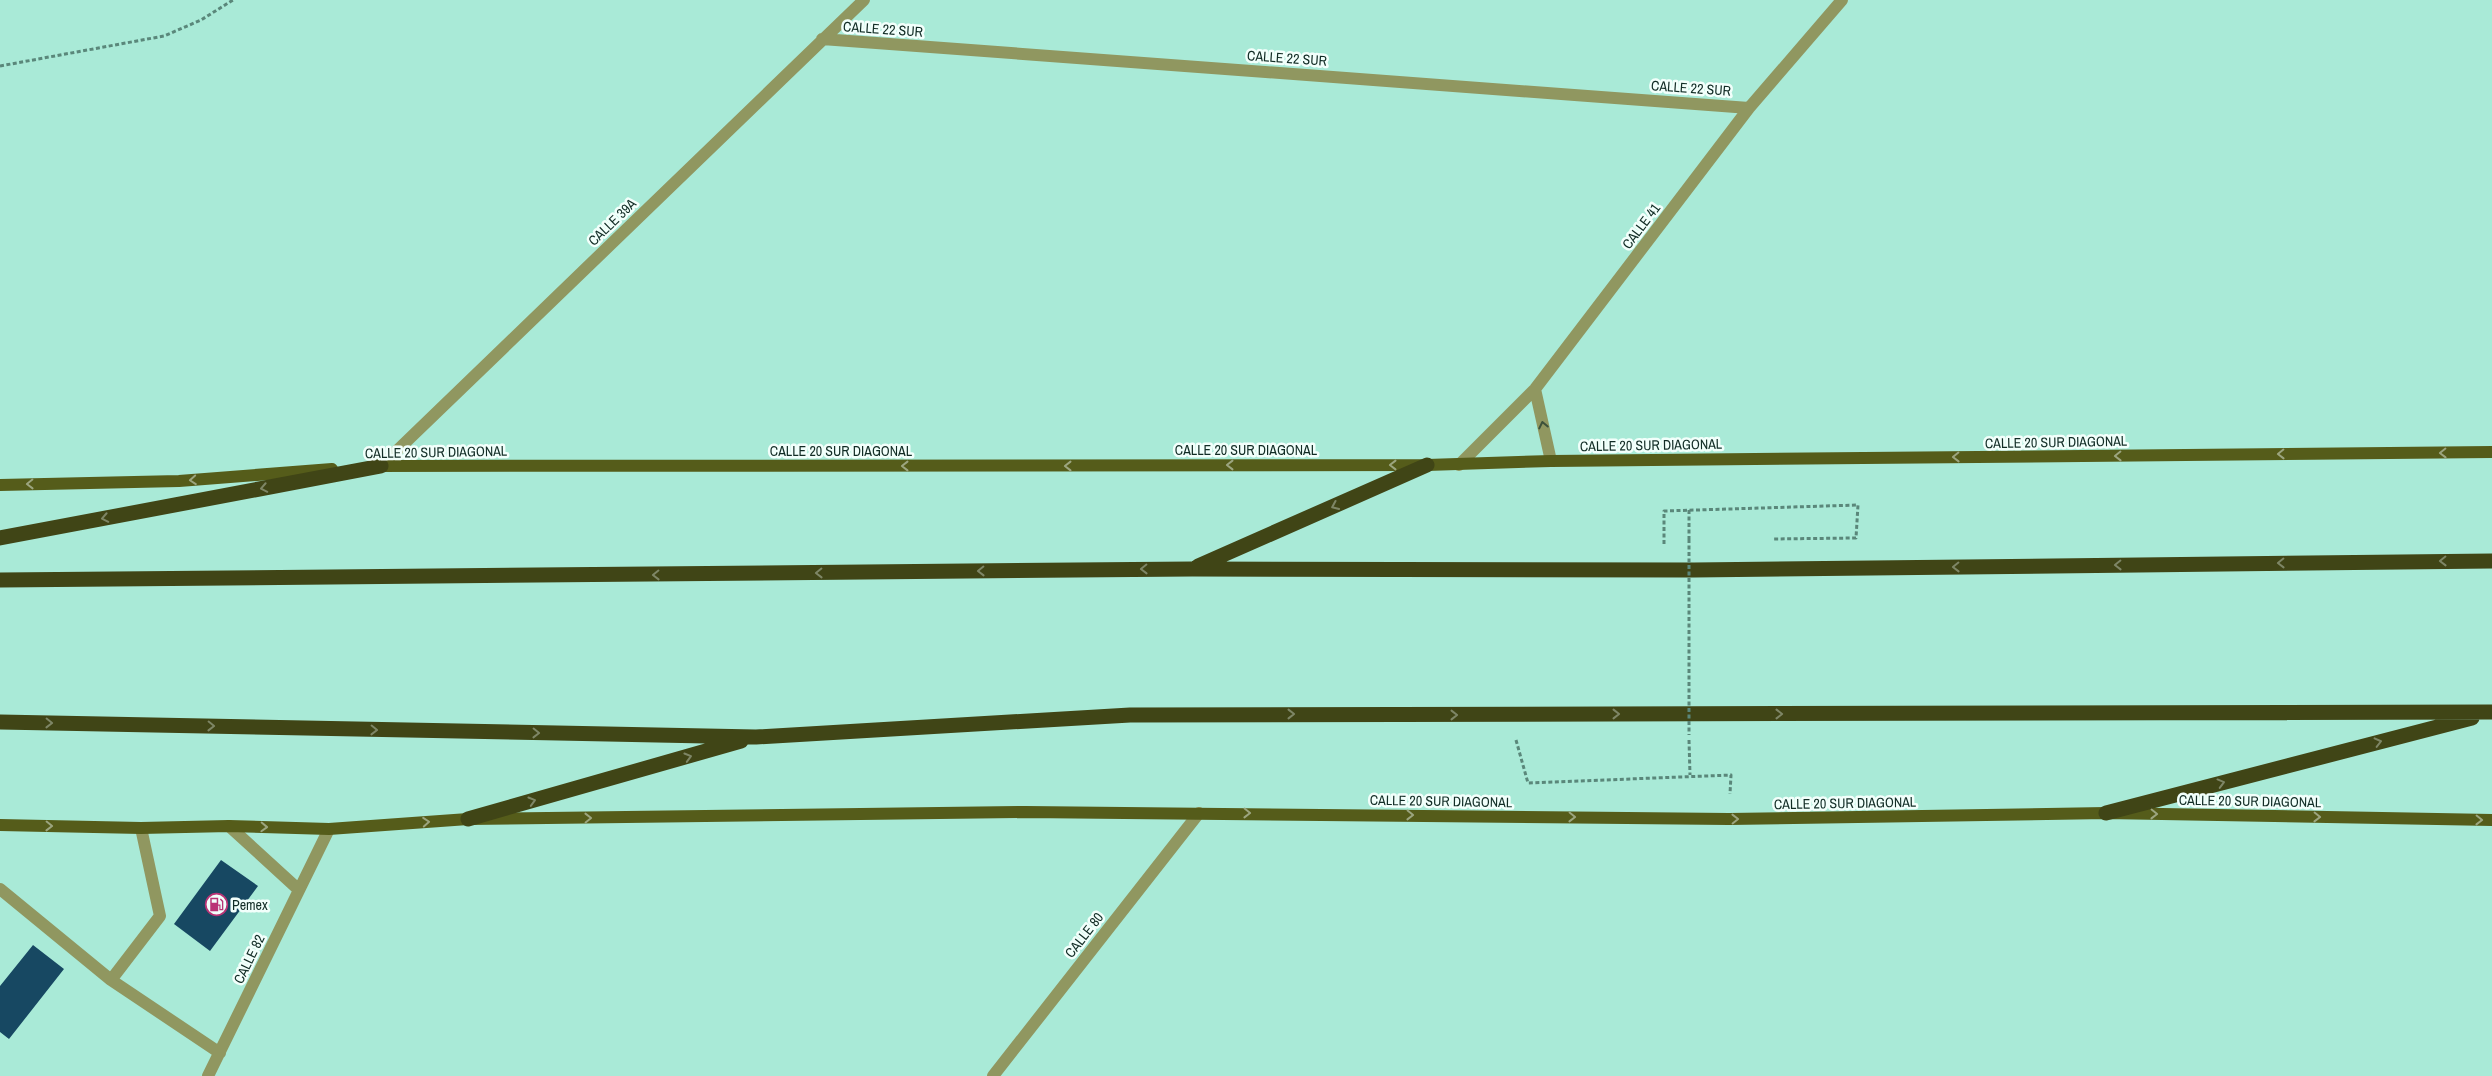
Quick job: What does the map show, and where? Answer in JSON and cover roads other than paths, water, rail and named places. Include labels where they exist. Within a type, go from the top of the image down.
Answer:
[{"type":"highway","points":[[1192,569],[1428,465]]},
{"type":"highway","points":[[0,538],[381,466]]},
{"type":"highway","points":[[0,580],[1192,569],[1663,570],[2492,561]]},
{"type":"highway","points":[[0,722],[756,737],[1130,715],[2492,713]]},
{"type":"highway","points":[[2106,813],[2492,713]]},
{"type":"highway","points":[[468,819],[756,737]]},
{"type":"main road","name":"CALLE 20 SUR DIAGONAL","points":[[0,485],[179,481],[381,466],[1459,465],[1551,461],[2492,452]]},
{"type":"main road","name":"CALLE 20 SUR DIAGONAL","points":[[0,825],[141,828],[229,826],[329,829],[468,819],[1026,812],[1729,820],[2106,813],[2492,820]]},
{"type":"street","name":"CALLE 39A","points":[[381,466],[864,0]]},
{"type":"street","name":"CALLE 41","points":[[1459,465],[1535,389],[1750,108],[1842,0]]},
{"type":"street","name":"CALLE 22 SUR","points":[[822,39],[1750,108]]},
{"type":"street","points":[[1535,389],[1551,461]]},
{"type":"street","name":"CALLE 80","points":[[993,1076],[1198,813]]},
{"type":"street","points":[[229,826],[299,890]]},
{"type":"street","points":[[111,980],[160,916],[141,828]]},
{"type":"street","name":"CALLE 82","points":[[208,1076],[329,829]]},
{"type":"street","points":[[0,888],[111,980],[220,1053]]},
{"type":"place","name":"Pemex","points":[[216,905]]}]
